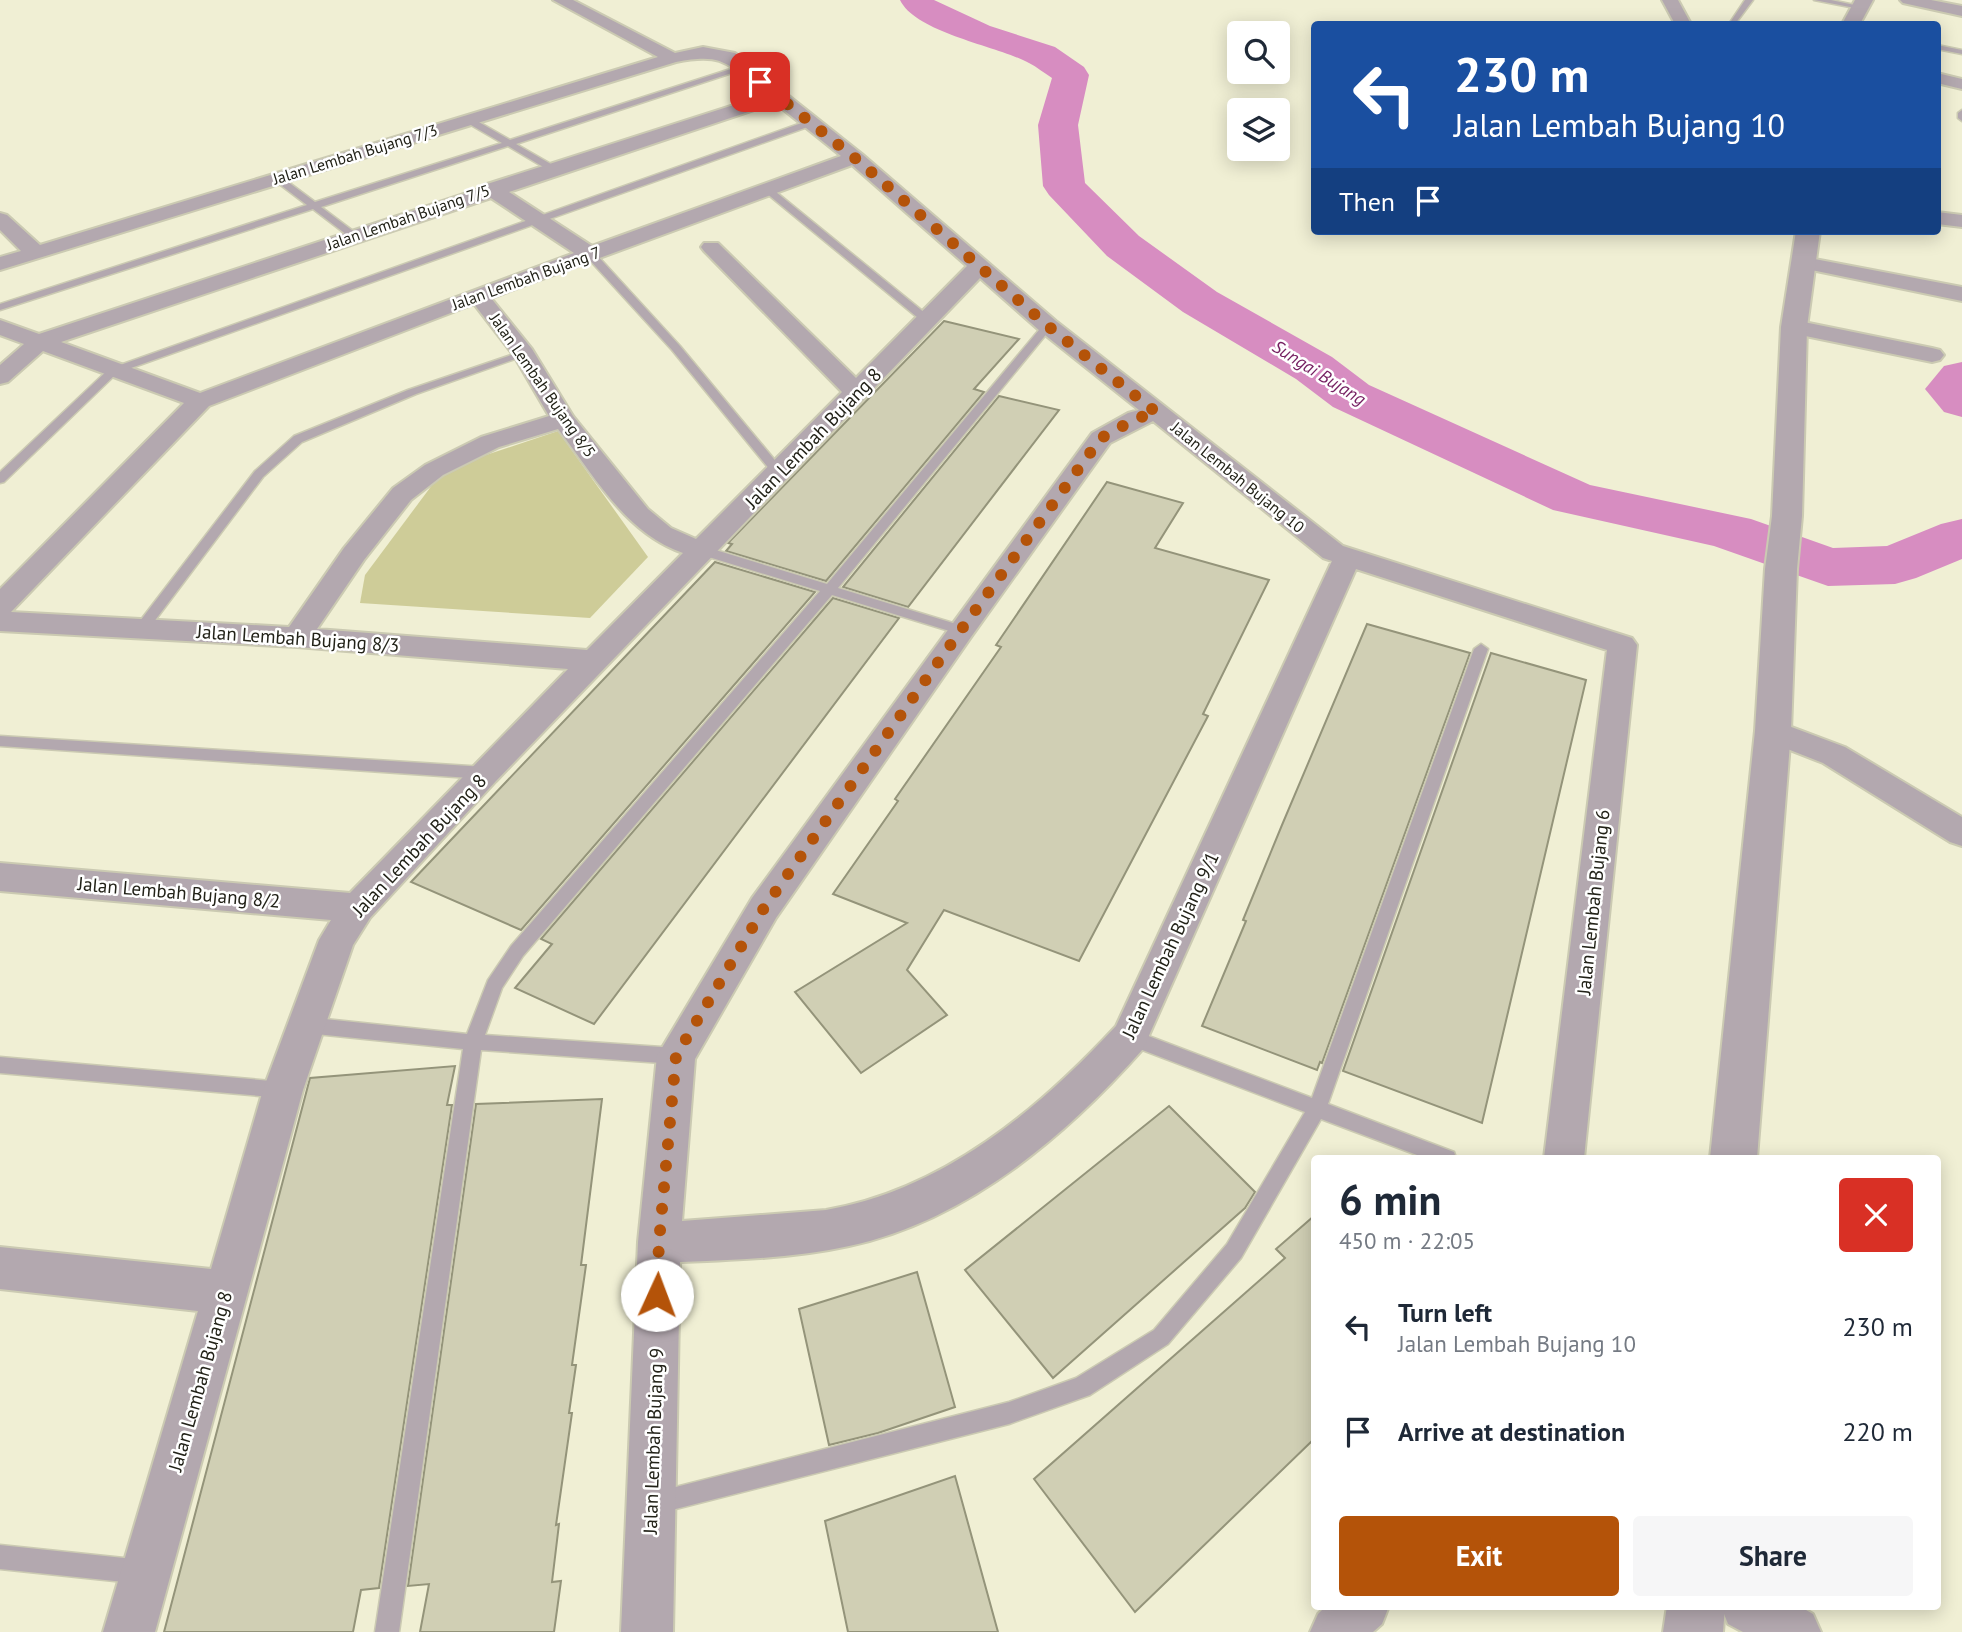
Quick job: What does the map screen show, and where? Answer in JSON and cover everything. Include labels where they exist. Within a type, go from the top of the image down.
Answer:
[{"type":"street","points":[[561,0],[673,58]]},
{"type":"street","points":[[1670,0],[1681,21]]},
{"type":"street","points":[[1908,0],[1962,11]]},
{"type":"street","points":[[1853,21],[1862,4]]},
{"type":"street","points":[[1941,22],[1962,23]]},
{"type":"street","name":"Jalan Lembah Bujang 7/3","points":[[0,264],[467,119],[673,58],[712,52]]},
{"type":"street","name":"Jalan Lembah Bujang 10","points":[[712,52],[729,57],[855,158],[1048,326],[1321,543],[1347,558],[1622,645]]},
{"type":"street","points":[[1941,80],[1962,84]]},
{"type":"street","name":"Jalan Lembah Bujang 7/5","points":[[40,341],[491,189],[778,96]]},
{"type":"street","name":"Jalan Lembah Bujang 7","points":[[1,609],[200,401],[478,295],[855,158]]},
{"type":"street","points":[[491,189],[590,254]]},
{"type":"street","points":[[1941,218],[1962,221]]},
{"type":"street","points":[[0,219],[35,252]]},
{"type":"street","points":[[1733,1155],[1773,731],[1781,569],[1787,516],[1794,327],[1808,235]]},
{"type":"street","points":[[711,247],[856,393]]},
{"type":"street","points":[[1804,263],[1962,294]]},
{"type":"street","name":"Jalan Lembah Bujang 8","points":[[129,1632],[283,1090],[337,940],[358,908],[485,773],[980,265]]},
{"type":"street","name":"Jalan Lembah Bujang 8/5","points":[[478,295],[524,354],[563,419],[653,530],[678,543],[704,551]]},
{"type":"street","points":[[0,327],[200,401]]},
{"type":"street","points":[[1794,327],[1932,355]]},
{"type":"street","points":[[0,377],[40,341]]},
{"type":"street","name":"Jalan Lembah Bujang 9","points":[[646,1632],[659,1242],[676,1056],[764,908],[1101,438],[1137,418],[1157,413]]},
{"type":"street","points":[[297,637],[354,554],[402,494],[434,470],[490,442],[563,419]]},
{"type":"street","name":"Jalan Lembah Bujang 9/1","points":[[659,1242],[760,1239],[853,1226],[930,1198],[1006,1150],[1070,1100],[1130,1037],[1347,558]]},
{"type":"street","name":"Jalan Lembah Bujang 8/3","points":[[1,609],[142,628],[297,637],[596,661]]},
{"type":"street","name":"Jalan Lembah Bujang 6","points":[[1564,1155],[1622,645]]},
{"type":"street","points":[[1773,731],[1834,755],[1962,833]]},
{"type":"street","name":"Jalan Lembah Bujang 8/2","points":[[0,877],[358,908]]},
{"type":"street","points":[[0,1268],[225,1292]]},
{"type":"street","points":[[1336,1632],[1360,1610]]},
{"type":"street","points":[[1693,1632],[1696,1610]]},
{"type":"street","points":[[1754,1610],[1795,1632]]},
{"type":"lane","points":[[1734,21],[1749,0]]},
{"type":"lane","points":[[1818,0],[1862,4]]},
{"type":"lane","points":[[1941,48],[1962,52]]},
{"type":"lane","points":[[0,307],[743,68]]},
{"type":"lane","points":[[467,119],[553,169]]},
{"type":"lane","points":[[0,479],[113,371],[810,123]]},
{"type":"lane","points":[[277,178],[354,236]]},
{"type":"lane","points":[[768,190],[927,320]]},
{"type":"lane","points":[[590,254],[676,348],[779,473]]},
{"type":"lane","points":[[387,1632],[474,1042],[489,995],[517,951],[829,590],[1048,326]]},
{"type":"lane","points":[[142,628],[259,474],[298,439],[412,392],[524,354]]},
{"type":"lane","points":[[704,551],[961,630]]},
{"type":"lane","points":[[651,1504],[1009,1413],[1082,1387],[1161,1337],[1226,1260],[1318,1107],[1481,649]]},
{"type":"lane","points":[[0,741],[485,773]]},
{"type":"lane","points":[[306,1025],[474,1042],[676,1056]]},
{"type":"lane","points":[[1130,1037],[1439,1155]]},
{"type":"lane","points":[[0,1065],[283,1090]]},
{"type":"lane","points":[[0,1557],[145,1573]]},
{"type":"shaded area","points":[[558,431],[648,557],[590,618],[360,603],[365,575],[444,469]]},
{"type":"building","points":[[944,321],[1019,339],[974,389],[984,392],[826,581],[726,551],[732,544],[728,543]]},
{"type":"building","points":[[999,396],[1059,410],[908,607],[843,587]]},
{"type":"building","points":[[1107,482],[1183,503],[1155,548],[1269,580],[1203,714],[1208,716],[1079,961],[944,910],[907,970],[947,1015],[861,1073],[795,992],[907,923],[833,894],[898,801],[895,799],[1001,647],[996,645]]},
{"type":"building","points":[[715,562],[815,592],[521,930],[411,882]]},
{"type":"building","points":[[833,598],[899,618],[594,1024],[515,988],[552,944],[541,939]]},
{"type":"building","points":[[1367,624],[1470,653],[1322,1063],[1320,1062],[1317,1070],[1202,1026],[1246,921],[1243,920]]},
{"type":"building","points":[[1491,653],[1586,680],[1482,1123],[1343,1071]]},
{"type":"building","points":[[455,1066],[447,1105],[452,1105],[379,1588],[361,1590],[353,1632],[164,1632],[310,1078]]},
{"type":"building","points":[[602,1099],[581,1265],[586,1265],[572,1365],[576,1365],[569,1413],[572,1413],[556,1525],[559,1524],[552,1582],[561,1581],[554,1632],[420,1632],[429,1584],[408,1586],[476,1104]]},
{"type":"building","points":[[1169,1106],[1255,1192],[1245,1208],[1053,1378],[965,1270]]},
{"type":"building","points":[[1311,1219],[1311,1442],[1135,1612],[1034,1479],[1285,1258],[1276,1249]]},
{"type":"building","points":[[917,1272],[955,1407],[878,1433],[829,1445],[799,1309]]},
{"type":"building","points":[[955,1476],[998,1632],[848,1632],[825,1521]]},
{"type":"waterway","name":"Sungai Bujang","points":[[917,0],[920,6],[978,33],[1042,55],[1071,75],[1058,125],[1064,186],[1123,246],[1200,302],[1314,368],[1351,396],[1573,498],[1730,532],[1828,567],[1895,565],[1962,537]]},
{"type":"waterway","name":"Sungai Bujang","points":[[1962,377],[1951,389],[1962,401]]},
{"type":"route","points":[[657,1295],[659,1242],[676,1056],[764,908],[1101,438],[1137,418],[1157,413],[1048,326],[855,158],[760,82]]}]
